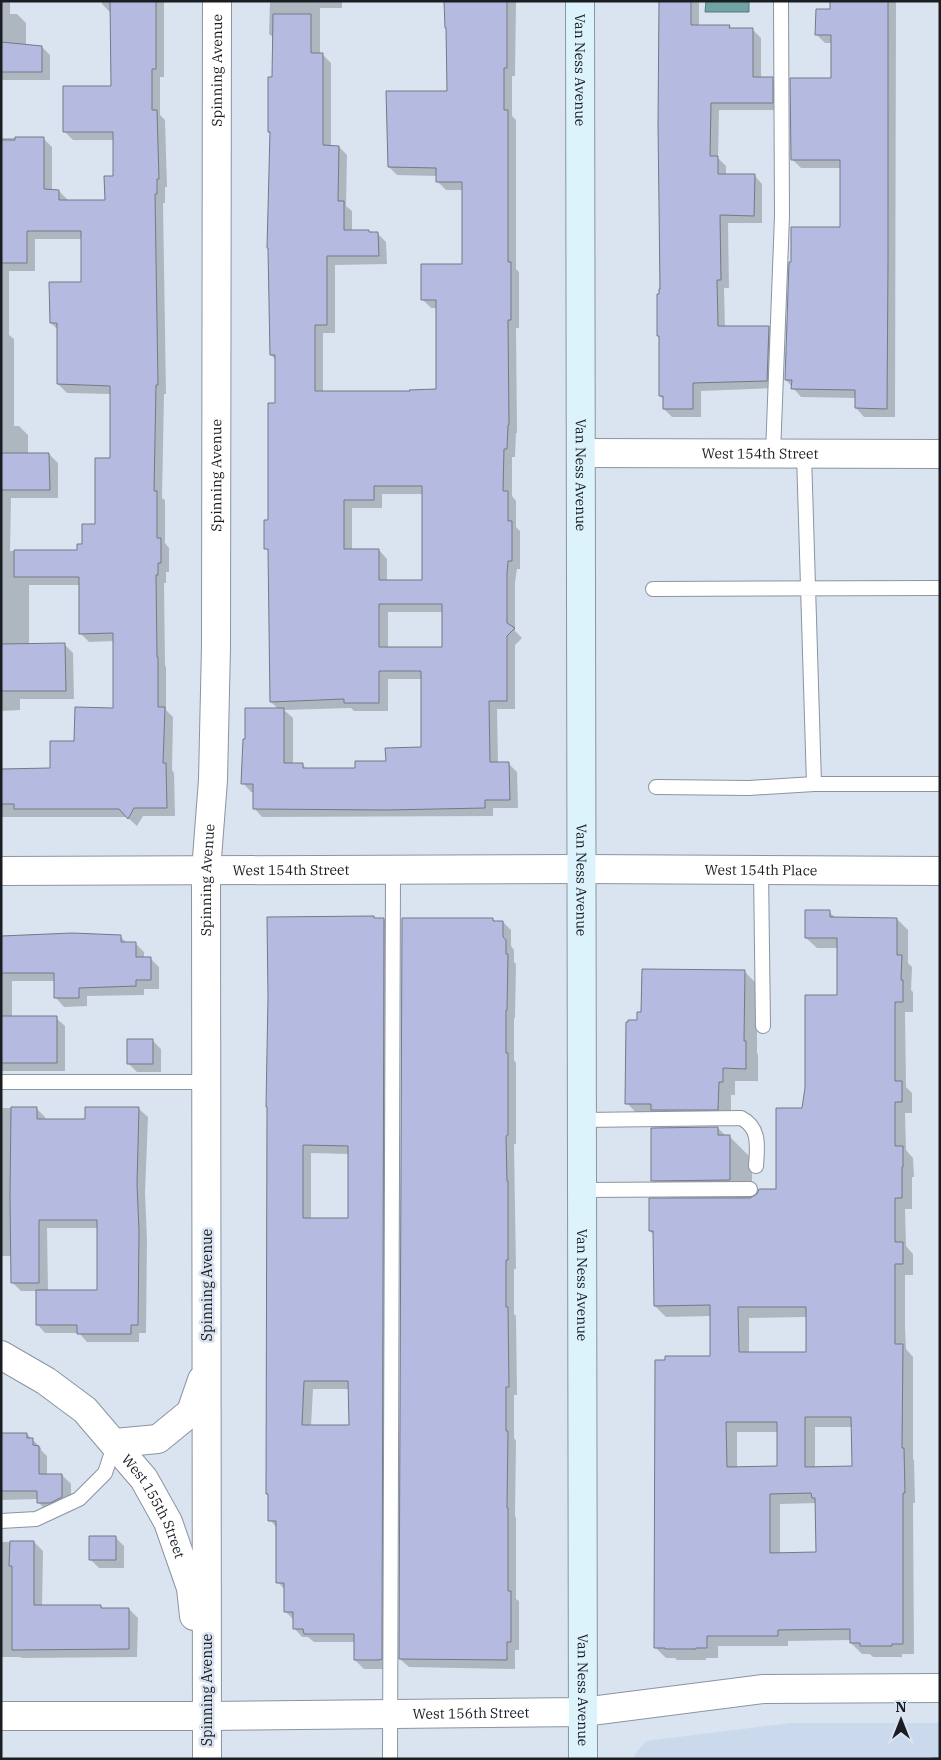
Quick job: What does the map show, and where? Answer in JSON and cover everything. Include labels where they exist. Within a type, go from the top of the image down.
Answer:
[{"type":"main road","name":"Van Ness Avenue","points":[[580,1],[583,1759]]},
{"type":"street","name":"Spinning Avenue","points":[[207,1759],[206,871],[213,780],[216,646],[217,1]]},
{"type":"street","name":"West 154th Street","points":[[581,453],[940,454]]},
{"type":"street","name":"West 154th Street","points":[[1,871],[582,869]]},
{"type":"street","name":"West 154th Place","points":[[582,869],[940,871]]},
{"type":"street","name":"West 155th Street","points":[[1,1354],[46,1381],[85,1410],[144,1479],[168,1522],[191,1588],[207,1716]]},
{"type":"street","points":[[115,1443],[158,1440],[191,1412],[207,1367]]},
{"type":"street","name":"West 156th Street","points":[[1,1716],[583,1712],[764,1689],[940,1688]]},
{"type":"street","points":[[201,1759],[207,1716]]},
{"type":"lane","points":[[773,454],[782,216],[782,1]]},
{"type":"lane","points":[[804,454],[814,784]]},
{"type":"lane","points":[[653,589],[940,588]]},
{"type":"lane","points":[[656,787],[749,788],[814,784],[940,784]]},
{"type":"lane","points":[[761,870],[763,1026]]},
{"type":"lane","points":[[390,1759],[392,871]]},
{"type":"lane","points":[[1,1082],[206,1082]]},
{"type":"lane","points":[[582,1120],[741,1118],[749,1122],[755,1132],[758,1146],[756,1166]]},
{"type":"lane","points":[[582,1190],[750,1190]]},
{"type":"lane","points":[[1,1521],[36,1519],[79,1499],[105,1473],[115,1443]]},
{"type":"shaded area","points":[[706,1],[749,1],[749,12],[705,12]]},
{"type":"shaded area","points":[[791,1723],[940,1723],[940,1759],[634,1759],[635,1754],[646,1741]]},
{"type":"building","points":[[110,1],[156,1],[156,69],[152,69],[152,110],[157,110],[159,179],[157,179],[157,194],[155,194],[158,385],[156,385],[154,491],[157,491],[157,538],[161,538],[161,563],[158,563],[158,575],[156,575],[158,707],[165,707],[163,763],[166,763],[167,808],[134,808],[128,819],[119,809],[14,809],[14,804],[1,804],[1,769],[50,768],[50,741],[74,741],[75,707],[113,708],[113,633],[79,634],[79,577],[14,577],[14,550],[77,550],[77,544],[82,544],[82,524],[95,524],[95,458],[110,458],[110,386],[57,384],[57,323],[50,323],[49,282],[81,282],[81,231],[27,231],[27,263],[1,263],[1,140],[15,140],[15,137],[44,137],[44,189],[59,190],[59,200],[105,200],[104,176],[113,176],[113,132],[63,132],[63,86],[111,86]]},
{"type":"building","points":[[444,1],[507,1],[507,68],[504,68],[504,110],[508,110],[508,262],[511,262],[511,320],[508,320],[509,425],[507,449],[504,449],[503,491],[508,491],[508,521],[512,521],[512,561],[508,561],[507,573],[507,623],[515,628],[507,636],[507,701],[489,701],[490,762],[509,762],[510,800],[485,800],[485,808],[387,810],[253,809],[253,784],[241,784],[243,739],[245,739],[245,708],[284,708],[284,763],[303,763],[303,768],[355,768],[355,761],[386,761],[385,748],[421,747],[421,671],[379,671],[379,703],[344,703],[344,699],[270,702],[268,549],[264,549],[264,520],[268,520],[268,403],[275,403],[275,355],[270,355],[267,248],[270,132],[268,132],[268,77],[272,77],[273,14],[311,14],[311,53],[323,53],[323,145],[339,146],[338,201],[344,201],[344,230],[378,232],[379,256],[327,256],[327,325],[315,325],[315,391],[410,391],[436,389],[436,300],[421,300],[421,264],[462,264],[462,182],[436,182],[436,168],[388,167],[386,91],[447,91]],"holes":[[[374,486],[422,486],[422,580],[379,580],[379,549],[344,549],[344,500],[374,500]],[[379,604],[442,604],[442,647],[379,647]]]},
{"type":"building","points":[[659,1],[691,1],[691,25],[730,25],[729,28],[753,28],[753,77],[773,77],[773,103],[711,103],[710,156],[718,156],[718,174],[755,174],[754,216],[720,215],[721,280],[717,280],[718,326],[769,326],[767,381],[693,383],[693,409],[663,409],[663,396],[659,396],[657,294],[659,294],[660,289]]},
{"type":"building","points":[[830,1],[888,1],[887,409],[855,408],[855,390],[791,389],[792,380],[785,380],[791,227],[840,227],[840,160],[791,160],[790,78],[831,78],[831,35],[815,35],[816,9],[830,9]]},
{"type":"building","points":[[1,42],[42,46],[42,72],[1,72]]},
{"type":"building","points":[[1,453],[49,453],[50,490],[1,490]]},
{"type":"building","points":[[65,643],[66,691],[1,691],[1,644]]},
{"type":"building","points":[[805,910],[830,910],[830,917],[897,918],[897,955],[902,955],[901,980],[903,980],[903,1002],[895,1002],[895,1081],[902,1081],[902,1102],[895,1102],[895,1146],[903,1146],[903,1167],[902,1198],[895,1198],[895,1242],[903,1242],[903,1264],[895,1264],[895,1344],[903,1344],[902,1448],[904,1448],[905,1493],[903,1493],[903,1644],[860,1646],[860,1643],[850,1643],[850,1629],[778,1630],[778,1636],[707,1636],[707,1648],[654,1648],[655,1360],[665,1360],[665,1356],[710,1356],[710,1305],[654,1306],[653,1231],[649,1231],[649,1198],[750,1198],[757,1194],[759,1189],[776,1189],[776,1108],[802,1108],[805,1088],[805,995],[837,995],[837,938],[805,938]],"holes":[[[738,1307],[806,1307],[806,1352],[739,1352]],[[805,1417],[851,1417],[852,1466],[805,1467]],[[726,1422],[777,1422],[777,1466],[727,1467]],[[811,1493],[812,1498],[815,1498],[816,1552],[770,1553],[770,1494]]]},
{"type":"building","points":[[374,916],[374,918],[384,918],[382,1659],[379,1660],[354,1660],[354,1634],[304,1634],[303,1629],[293,1629],[293,1612],[284,1612],[284,1583],[276,1583],[276,1521],[268,1521],[268,1494],[266,1494],[267,917]],"holes":[[[303,1145],[348,1146],[348,1218],[303,1218]],[[304,1381],[348,1381],[349,1425],[302,1425]]]},
{"type":"building","points":[[402,918],[493,918],[493,921],[503,921],[503,937],[506,940],[506,954],[508,954],[506,1053],[508,1053],[508,1135],[506,1136],[508,1260],[506,1260],[506,1307],[508,1307],[509,1387],[506,1387],[506,1431],[508,1431],[508,1591],[511,1591],[511,1642],[507,1642],[507,1660],[399,1659]]},
{"type":"building","points":[[72,933],[121,935],[121,942],[136,942],[136,957],[151,957],[151,980],[136,980],[136,986],[79,988],[79,998],[54,998],[54,973],[1,973],[1,936]]},
{"type":"building","points":[[642,969],[745,970],[744,1041],[746,1041],[746,1069],[723,1068],[723,1082],[719,1082],[718,1110],[651,1110],[651,1104],[625,1104],[626,1022],[628,1020],[637,1020],[637,1012],[641,1012]]},
{"type":"building","points":[[1,1016],[57,1016],[57,1063],[1,1063]]},
{"type":"building","points":[[127,1039],[153,1039],[153,1064],[127,1064]]},
{"type":"building","points":[[11,1107],[37,1107],[37,1119],[85,1119],[85,1107],[139,1107],[137,1184],[139,1231],[138,1325],[131,1325],[131,1334],[77,1334],[77,1325],[36,1325],[36,1290],[97,1290],[97,1220],[39,1220],[39,1283],[11,1283]]},
{"type":"building","points":[[718,1127],[718,1135],[730,1135],[730,1180],[651,1181],[651,1128]]},
{"type":"building","points":[[1,1433],[27,1433],[27,1438],[33,1438],[33,1445],[39,1446],[39,1474],[62,1474],[62,1497],[50,1503],[37,1503],[37,1491],[1,1491]]},
{"type":"building","points":[[89,1536],[116,1536],[116,1560],[89,1560]]},
{"type":"building","points":[[10,1541],[34,1541],[34,1605],[101,1605],[101,1608],[129,1608],[129,1649],[12,1650],[12,1566],[9,1566]]}]
